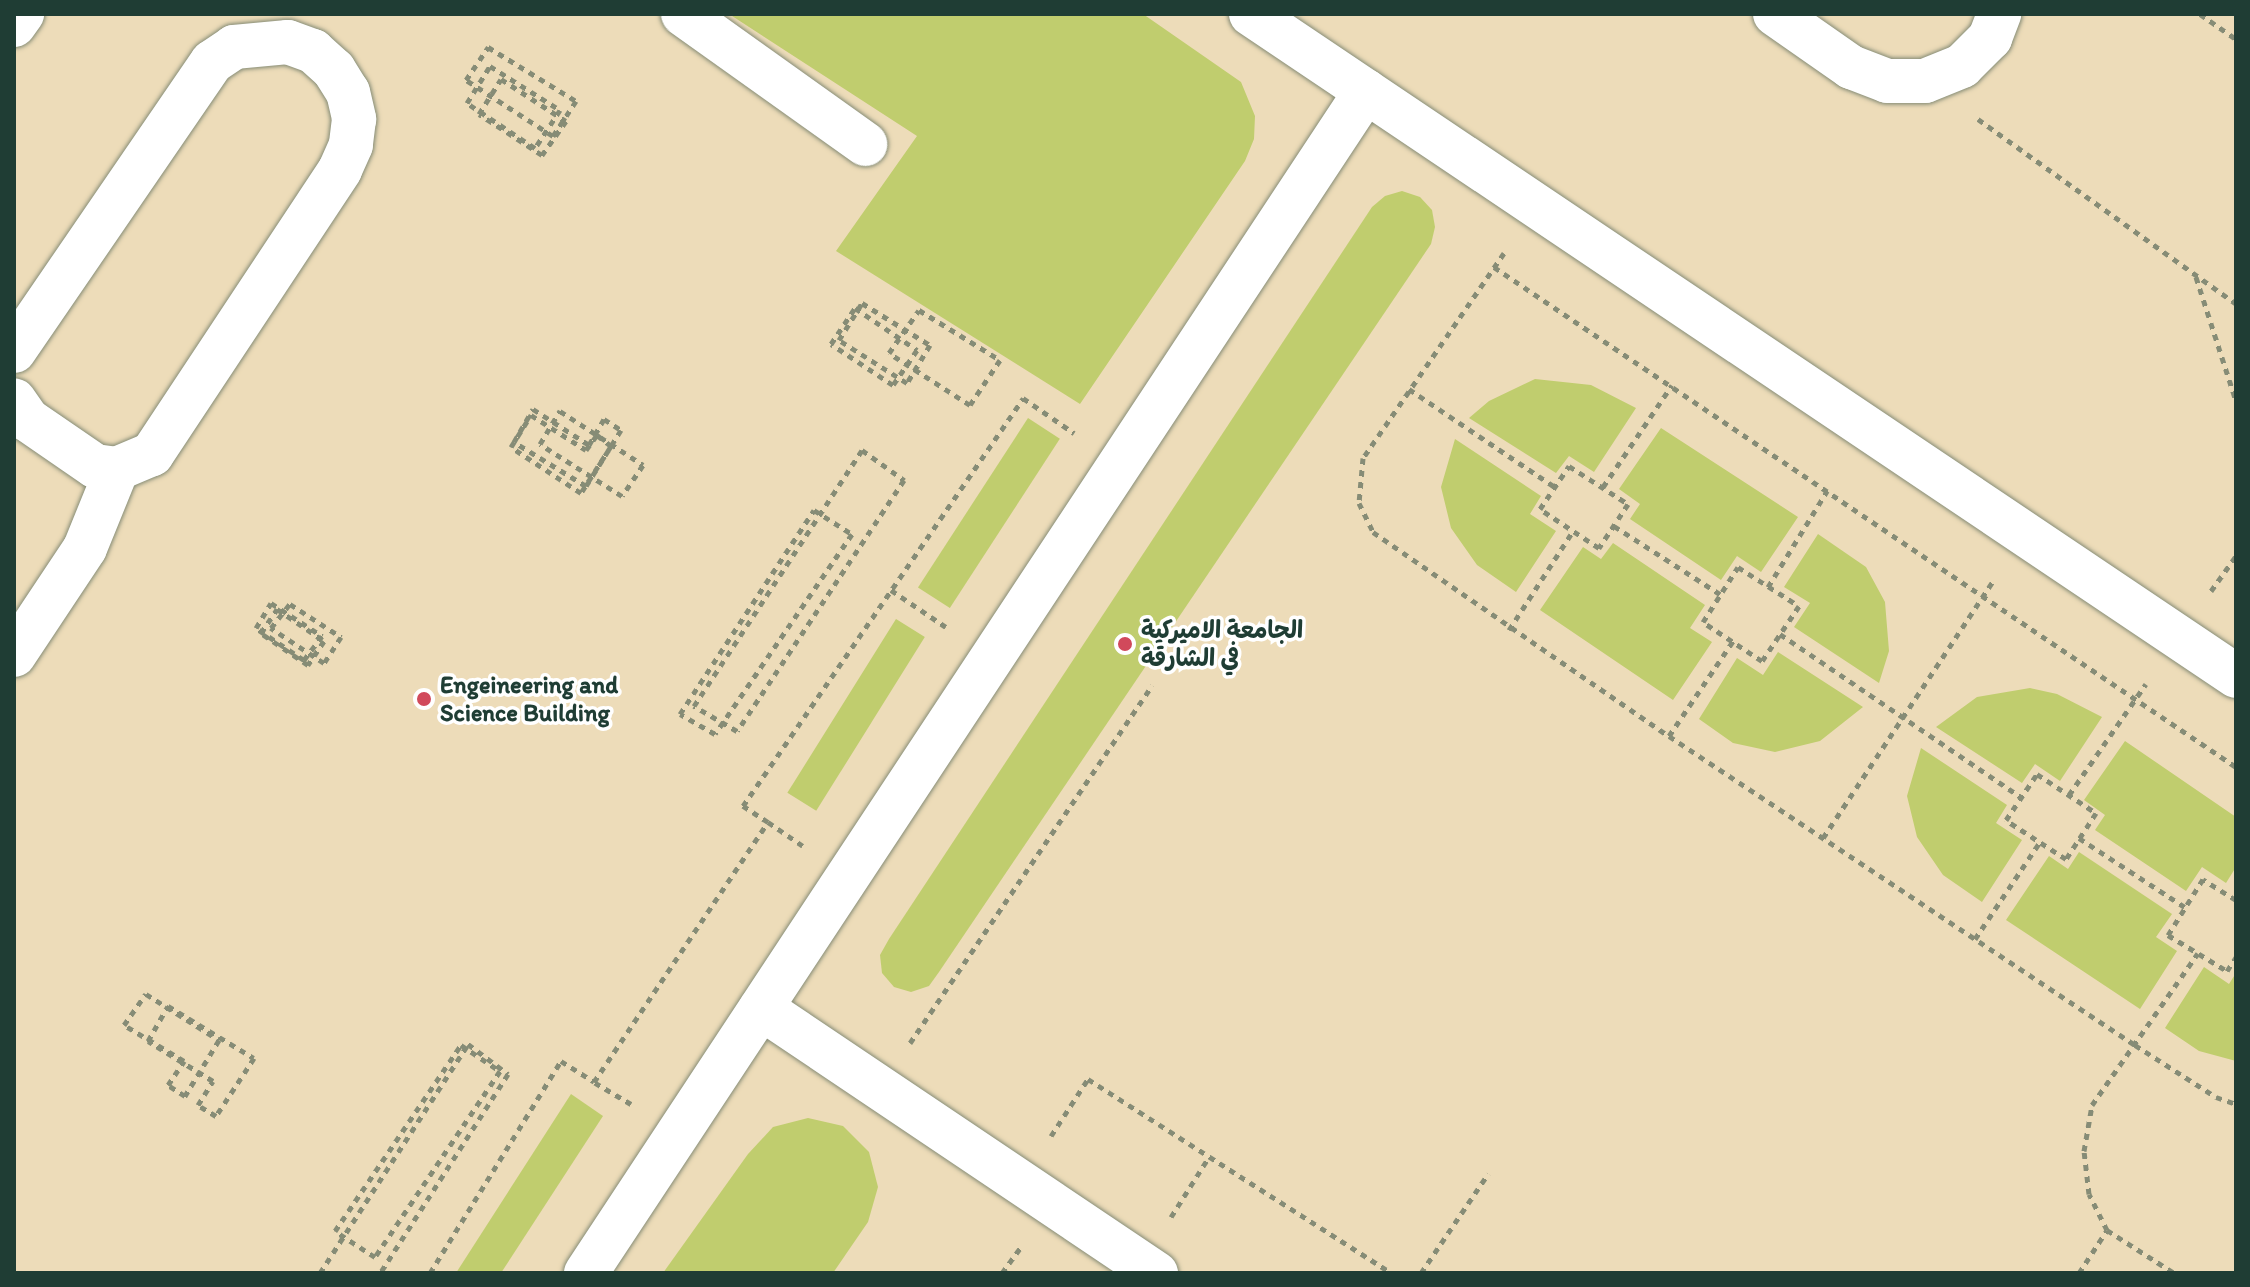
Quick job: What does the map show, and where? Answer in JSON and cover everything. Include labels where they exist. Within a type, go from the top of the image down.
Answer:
[{"type":"street","points":[[14,25],[22,14]]},
{"type":"street","points":[[683,14],[865,144]]},
{"type":"street","points":[[1251,14],[2236,676]]},
{"type":"street","points":[[1775,14],[1851,67],[1887,81],[1925,81],[1962,66],[1990,38],[1999,14]]},
{"type":"street","points":[[14,351],[212,62],[234,47],[288,42],[313,51],[334,70],[348,92],[354,119],[351,145],[340,170],[152,454],[117,469],[95,466],[28,420],[14,400]]},
{"type":"street","points":[[586,1273],[1366,91]]},
{"type":"street","points":[[14,655],[85,548],[117,469]]},
{"type":"street","points":[[761,1008],[1149,1268]]},
{"type":"path","points":[[2200,14],[2236,39]]},
{"type":"path","points":[[488,47],[576,101],[553,136],[466,80],[488,47]]},
{"type":"path","points":[[490,66],[560,111],[535,148],[467,103],[490,66]]},
{"type":"path","points":[[501,79],[566,121],[542,155],[479,114],[501,79]]},
{"type":"path","points":[[1925,81],[2236,304]]},
{"type":"path","points":[[2236,767],[1494,267],[1363,458],[1358,480],[1365,518],[1373,532],[1509,630],[1975,939],[2216,1097],[2236,1104]]},
{"type":"path","points":[[2196,277],[2236,401]]},
{"type":"path","points":[[862,303],[930,345],[907,383],[839,340],[862,303]]},
{"type":"path","points":[[855,308],[917,350],[893,385],[831,344],[855,308]]},
{"type":"path","points":[[919,310],[1000,360],[970,405],[889,353],[919,310]]},
{"type":"path","points":[[1603,487],[1672,385]]},
{"type":"path","points":[[1409,389],[1555,487]]},
{"type":"path","points":[[768,822],[743,806],[1023,398],[1083,439]]},
{"type":"path","points":[[560,411],[643,465],[622,496],[540,444],[560,411]]},
{"type":"path","points":[[532,412],[586,450],[597,435],[611,446],[581,493],[511,447],[532,412]]},
{"type":"path","points":[[532,412],[589,445],[604,419],[621,430],[586,486],[514,442],[532,412]]},
{"type":"path","points":[[862,450],[904,480],[737,731],[694,706],[862,450]]},
{"type":"path","points":[[1569,466],[1603,487],[1628,504],[1599,548],[1540,509],[1569,466]]},
{"type":"path","points":[[1768,587],[1827,491]]},
{"type":"path","points":[[814,510],[852,534],[715,734],[680,714],[814,510]]},
{"type":"path","points":[[1614,526],[1720,594]]},
{"type":"path","points":[[1509,630],[1573,531]]},
{"type":"path","points":[[1823,838],[2024,533]]},
{"type":"path","points":[[1738,567],[1768,587],[1799,606],[1762,661],[1703,622],[1738,567]]},
{"type":"path","points":[[891,590],[955,633]]},
{"type":"path","points":[[271,603],[322,636],[304,660],[256,628],[271,603]]},
{"type":"path","points":[[290,604],[341,637],[324,663],[271,628],[290,604]]},
{"type":"path","points":[[277,609],[324,641],[308,665],[261,633],[277,609]]},
{"type":"path","points":[[1780,634],[2021,797]]},
{"type":"path","points":[[1669,736],[1733,641]]},
{"type":"path","points":[[880,1087],[1152,685]]},
{"type":"path","points":[[2037,774],[2096,813],[2066,859],[2006,820],[2021,797],[2037,774]]},
{"type":"path","points":[[2079,838],[2185,907]]},
{"type":"path","points":[[1975,939],[2040,842]]},
{"type":"path","points":[[2235,897],[2203,879],[2168,935],[2227,971],[2236,957]]},
{"type":"path","points":[[2174,1273],[2107,1230],[2089,1194],[2084,1151],[2092,1105],[2198,953]]},
{"type":"path","points":[[146,994],[219,1040],[185,1096],[168,1085],[184,1061],[124,1025],[146,994]]},
{"type":"path","points":[[147,995],[217,1042],[188,1087],[173,1078],[183,1063],[127,1029],[147,995]]},
{"type":"path","points":[[168,1006],[254,1058],[216,1116],[198,1105],[213,1081],[148,1041],[168,1006]]},
{"type":"path","points":[[320,1273],[468,1044],[508,1074],[380,1273]]},
{"type":"path","points":[[461,1045],[500,1071],[375,1257],[335,1231],[461,1045]]},
{"type":"path","points":[[430,1273],[561,1061],[594,1082]]},
{"type":"path","points":[[1021,1183],[1088,1079],[1391,1273]]},
{"type":"path","points":[[1149,1268],[1209,1157]]},
{"type":"path","points":[[1421,1273],[1488,1174]]},
{"type":"path","points":[[2079,1273],[2107,1230]]},
{"type":"path","points":[[1002,1273],[1023,1242]]},
{"type":"green space","points":[[729,14],[1143,14],[1241,82],[1255,116],[1254,139],[1245,161],[1080,404],[836,251],[917,136]]},
{"type":"green space","points":[[1402,191],[1420,197],[1432,210],[1435,227],[1431,244],[929,986],[911,992],[894,987],[882,973],[880,955],[889,939],[1372,207],[1385,196]]},
{"type":"green space","points":[[1535,379],[1591,385],[1636,408],[1594,472],[1569,456],[1556,473],[1469,418],[1489,401]]},
{"type":"green space","points":[[1028,418],[1060,439],[950,608],[918,587]]},
{"type":"green space","points":[[1661,428],[1798,517],[1761,572],[1737,556],[1721,580],[1630,519],[1640,504],[1619,489]]},
{"type":"green space","points":[[1455,439],[1541,496],[1530,514],[1556,531],[1516,592],[1477,565],[1451,528],[1441,487]]},
{"type":"green space","points":[[1818,534],[1866,567],[1885,602],[1889,651],[1879,683],[1794,627],[1810,603],[1784,587]]},
{"type":"green space","points":[[1613,543],[1705,605],[1690,628],[1712,642],[1673,700],[1540,610],[1583,547],[1601,559]]},
{"type":"green space","points":[[896,619],[925,637],[816,811],[787,793]]},
{"type":"green space","points":[[1778,652],[1863,707],[1820,741],[1775,752],[1733,743],[1699,719],[1737,658],[1763,675]]},
{"type":"green space","points":[[2030,688],[2057,694],[2102,717],[2060,781],[2035,764],[2022,783],[1936,727],[1977,697]]},
{"type":"green space","points":[[2125,741],[2236,817],[2236,867],[2226,883],[2202,867],[2186,891],[2095,830],[2105,815],[2084,800]]},
{"type":"green space","points":[[1921,748],[2007,805],[1996,823],[2022,840],[1982,902],[1943,875],[1917,837],[1907,796]]},
{"type":"green space","points":[[2079,852],[2172,914],[2156,937],[2177,951],[2140,1009],[2006,920],[2049,856],[2068,869]]},
{"type":"green space","points":[[2204,967],[2229,984],[2236,973],[2236,1061],[2199,1051],[2165,1028]]},
{"type":"green space","points":[[571,1094],[603,1116],[501,1273],[456,1273]]},
{"type":"green space","points":[[808,1118],[843,1126],[869,1152],[878,1187],[868,1222],[833,1273],[663,1273],[748,1154],[773,1127]]},
{"type":"place","name":"الجامعة الاميركية في الشارقة","points":[[1125,644]]},
{"type":"place","name":"Engeineering and Science Building","points":[[424,699]]}]
